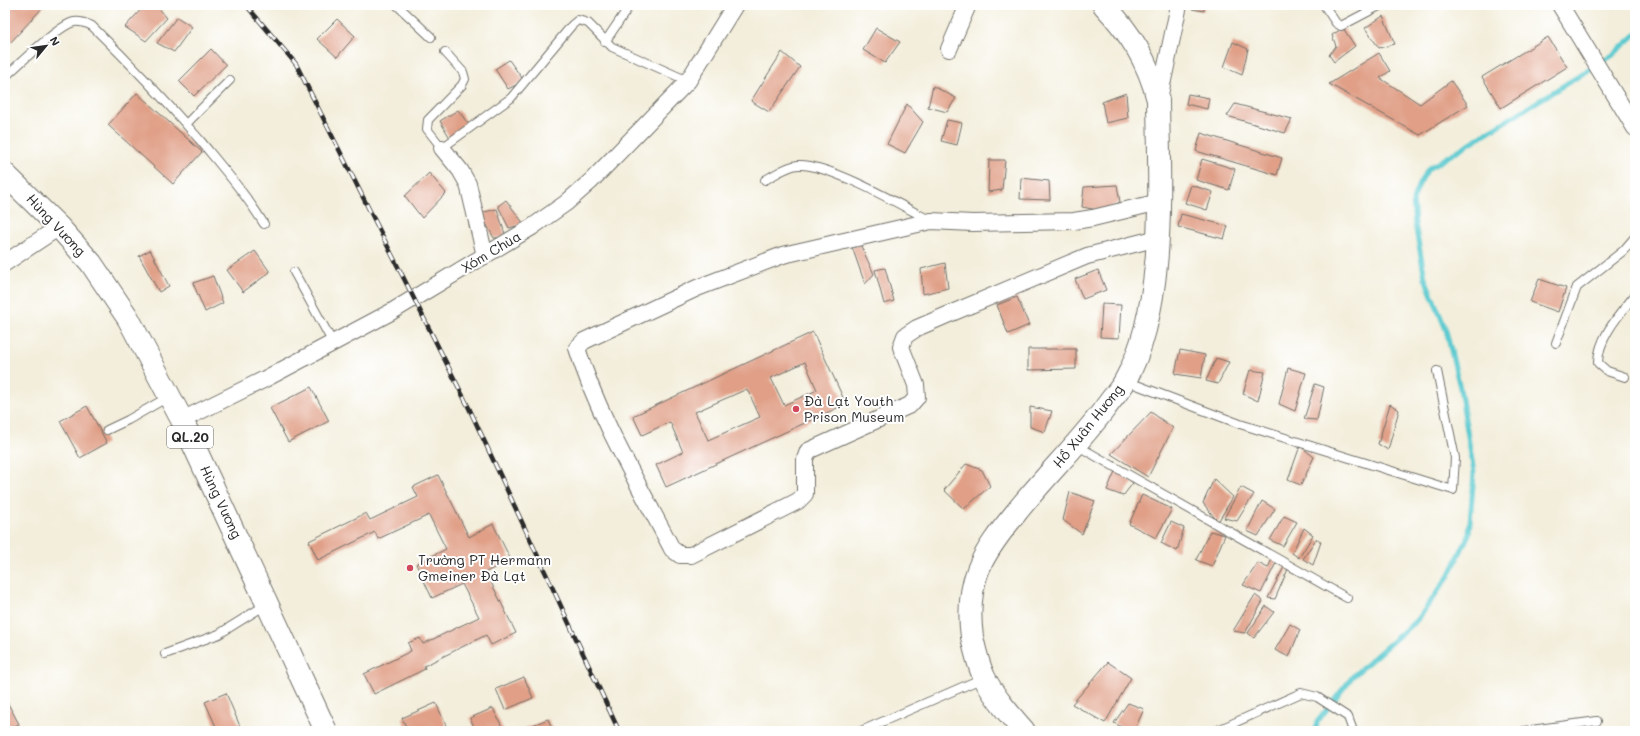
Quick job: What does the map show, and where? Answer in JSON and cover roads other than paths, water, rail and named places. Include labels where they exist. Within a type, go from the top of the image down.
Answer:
[{"type":"main road","name":"Hồ Xuân Hương","points":[[1024,731],[1009,714],[984,678],[975,654],[971,628],[971,602],[978,570],[999,534],[1029,496],[1076,445],[1125,381],[1141,341],[1148,313],[1158,238],[1158,100],[1153,78],[1145,61],[1124,27],[1104,5]]},
{"type":"main road","name":"Hùng Vương","points":[[5,174],[59,227],[92,263],[128,318],[182,420],[326,731]]},
{"type":"street","name":"Xóm Chùa","points":[[182,420],[391,312],[532,227],[581,190],[688,81],[735,5]]},
{"type":"street","points":[[949,49],[968,5]]},
{"type":"street","points":[[1158,100],[1179,5]]},
{"type":"street","points":[[1560,5],[1635,128]]},
{"type":"street","points":[[442,148],[460,170],[468,184],[485,256]]},
{"type":"street","points":[[1158,238],[1088,256],[917,328],[905,336],[901,347],[916,385],[918,397],[910,405],[808,452],[805,459],[805,494],[798,501],[691,555],[680,555],[672,549],[608,424],[584,370],[577,348],[584,341],[697,288],[783,255],[931,221],[973,223],[1074,221],[1100,217],[1159,202]]},
{"type":"street","points":[[5,263],[59,227]]},
{"type":"lane","points":[[397,5],[431,37]]},
{"type":"lane","points":[[605,42],[630,5]]},
{"type":"lane","points":[[1324,5],[1336,23],[1341,26],[1381,5]]},
{"type":"lane","points":[[445,52],[462,72],[465,79],[462,85],[430,116],[428,120],[427,129],[442,148],[511,98],[572,25],[578,20],[588,23],[605,42],[627,55],[688,81]]},
{"type":"lane","points":[[5,77],[39,46],[70,23],[84,22],[92,26],[138,71],[186,124],[235,182],[264,224]]},
{"type":"lane","points":[[186,124],[230,80]]},
{"type":"lane","points":[[765,180],[788,167],[799,165],[814,168],[847,179],[931,221]]},
{"type":"lane","points":[[1556,343],[1577,287],[1623,251],[1635,237]]},
{"type":"lane","points":[[294,272],[333,343]]},
{"type":"lane","points":[[1625,377],[1616,375],[1598,363],[1598,352],[1610,329],[1635,295]]},
{"type":"lane","points":[[1125,381],[1240,424],[1453,490],[1455,458],[1437,371]]},
{"type":"lane","points":[[107,430],[170,396]]},
{"type":"lane","points":[[1076,445],[1347,598]]},
{"type":"lane","points":[[165,654],[219,634],[268,604]]},
{"type":"lane","points":[[861,731],[984,678]]},
{"type":"lane","points":[[1216,731],[1301,693],[1317,697],[1348,717],[1353,731]]},
{"type":"lane","points":[[1524,731],[1597,721]]},
{"type":"waterway","points":[[1316,731],[1317,722],[1353,676],[1419,618],[1450,574],[1469,534],[1474,473],[1460,388],[1446,330],[1425,278],[1415,224],[1413,200],[1419,184],[1428,169],[1613,55],[1635,35]]},
{"type":"railway","points":[[246,5],[296,64],[469,408],[619,731]]},
{"type":"place","name":"Đà Lạt Youth Prison Museum","points":[[796,409]]},
{"type":"place","name":"Trường PT Hermann Gmeiner Đà Lạt","points":[[410,568]]}]
